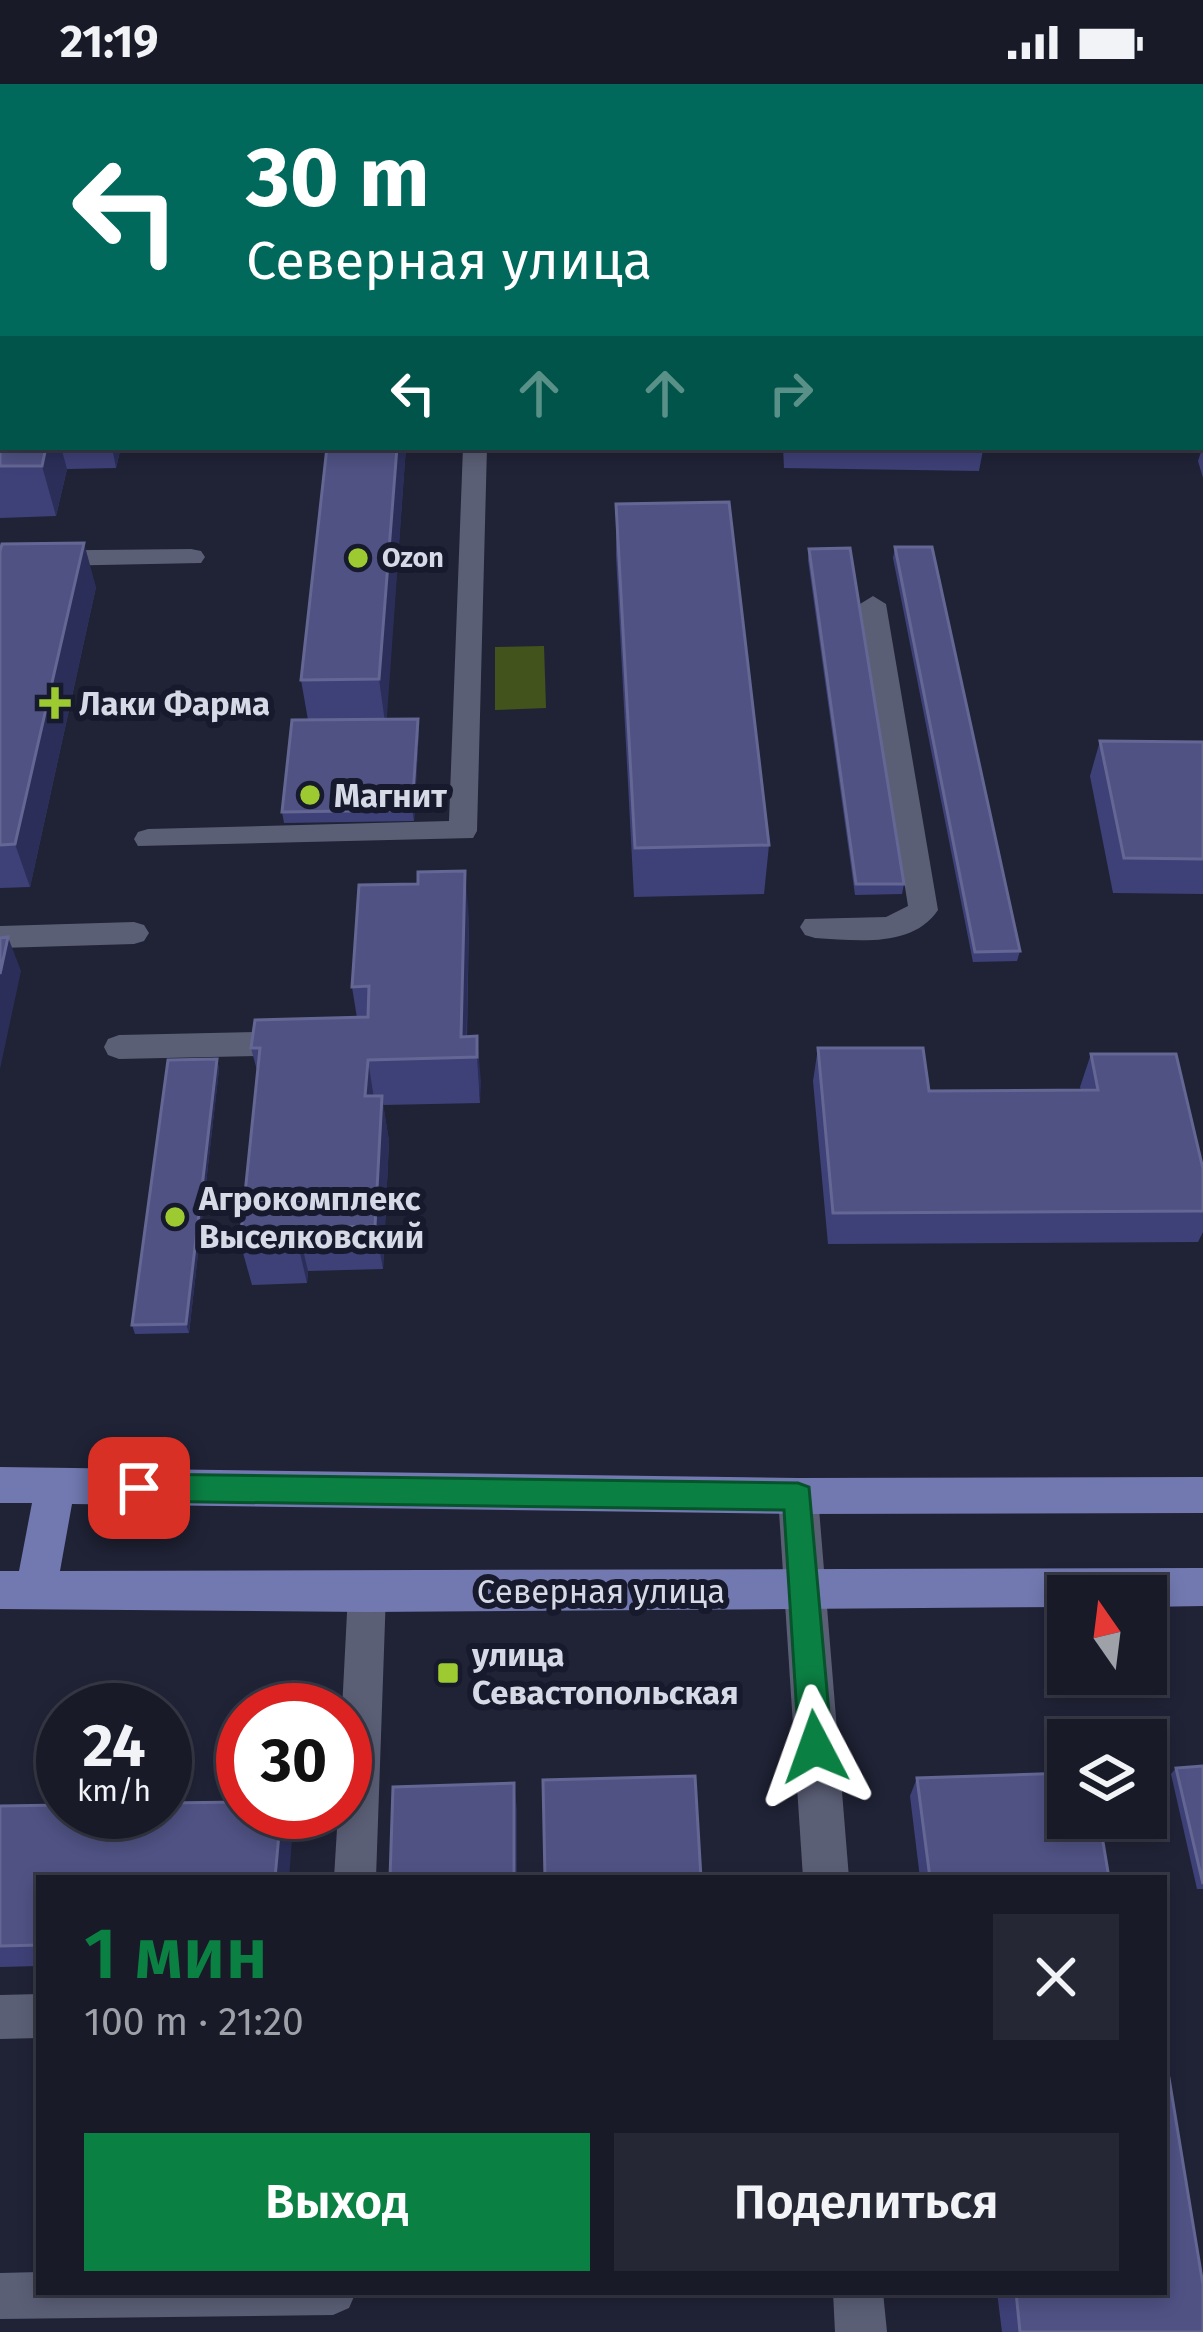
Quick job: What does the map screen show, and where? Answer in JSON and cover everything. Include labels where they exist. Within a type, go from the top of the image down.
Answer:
[{"type":"main road","points":[[0,1485],[798,1496],[1203,1496]]},
{"type":"main road","points":[[18,1589],[55,1487]]},
{"type":"main road","name":"Северная улица","points":[[18,1589],[367,1593],[1203,1587]]},
{"type":"street","points":[[0,559],[191,557]]},
{"type":"street","points":[[798,1496],[826,1875]]},
{"type":"street","points":[[858,2295],[861,2332]]},
{"type":"lane","points":[[148,839],[464,831],[475,450]]},
{"type":"lane","points":[[814,927],[890,928],[910,922],[923,910],[873,604]]},
{"type":"lane","points":[[0,937],[134,933]]},
{"type":"lane","points":[[119,1047],[327,1042]]},
{"type":"lane","points":[[355,1875],[367,1593]]},
{"type":"lane","points":[[0,2017],[36,2016]]},
{"type":"lane","points":[[0,2296],[83,2295]]},
{"type":"green space","points":[[544,646],[546,708],[495,710],[495,647]]},
{"type":"building","points":[[0,450],[45,450],[42,466],[0,466]]},
{"type":"building","points":[[327,450],[397,450],[379,679],[301,680]]},
{"type":"building","points":[[729,502],[769,845],[635,848],[616,504]]},
{"type":"building","points":[[84,543],[15,844],[0,845],[0,551],[2,544]]},
{"type":"building","points":[[895,547],[932,547],[1020,951],[975,952]]},
{"type":"building","points":[[850,548],[904,884],[856,884],[809,549]]},
{"type":"building","points":[[418,719],[412,810],[282,812],[292,720]]},
{"type":"building","points":[[1100,741],[1203,742],[1203,859],[1124,858]]},
{"type":"building","points":[[465,871],[461,1037],[477,1036],[477,1057],[368,1060],[365,1096],[382,1096],[375,1226],[298,1228],[297,1240],[240,1242],[260,1048],[251,1048],[255,1020],[368,1017],[369,986],[352,987],[359,885],[418,884],[418,872]]},
{"type":"building","points":[[8,937],[0,974],[0,938]]},
{"type":"building","points":[[818,1048],[923,1048],[929,1091],[1098,1090],[1091,1054],[1176,1054],[1203,1169],[1203,1211],[833,1213]]},
{"type":"building","points":[[217,1059],[186,1324],[132,1325],[168,1060]]},
{"type":"building","points":[[1203,1766],[1203,1884],[1176,1768]]},
{"type":"building","points":[[1047,1774],[1047,1839],[1102,1839],[1108,1875],[930,1875],[917,1778]]},
{"type":"building","points":[[695,1776],[701,1875],[545,1875],[543,1780]]},
{"type":"building","points":[[514,1783],[514,1875],[390,1875],[393,1787]]},
{"type":"building","points":[[216,1802],[216,1839],[279,1839],[275,1875],[36,1875],[36,1945],[0,1946],[0,1806],[36,1805],[36,1839],[192,1839],[192,1803]]},
{"type":"building","points":[[1169,2078],[1203,2285],[1203,2332],[1020,2332],[1016,2295],[1167,2295]]},
{"type":"place","name":"Ozon","points":[[358,558]]},
{"type":"place","name":"Лаки Фарма","points":[[55,703]]},
{"type":"place","name":"Магнит","points":[[310,795]]},
{"type":"place","name":"Агрокомплекс Выселковский","points":[[175,1217]]},
{"type":"place","name":"улица Севастопольская","points":[[448,1673]]},
{"type":"route","points":[[139,1488],[798,1496],[815,1747]]}]
